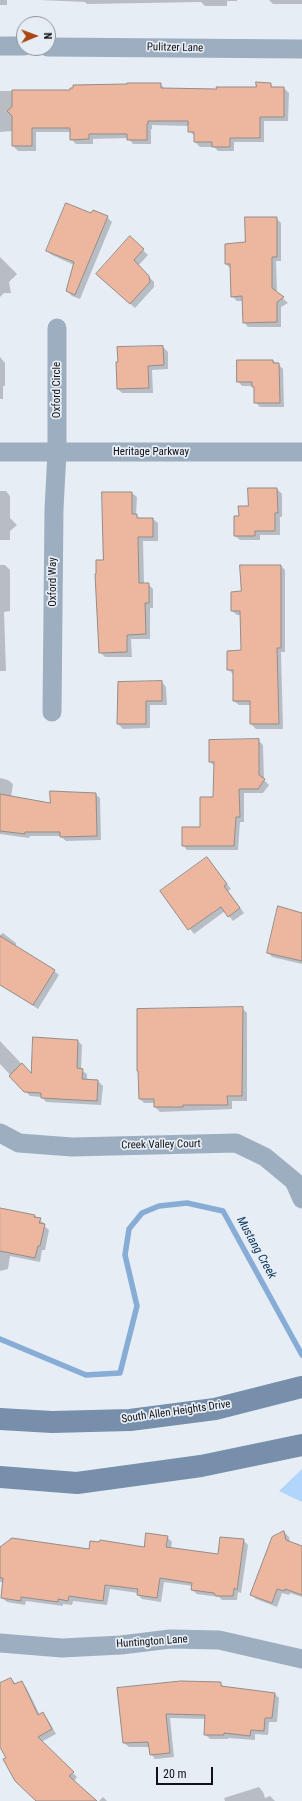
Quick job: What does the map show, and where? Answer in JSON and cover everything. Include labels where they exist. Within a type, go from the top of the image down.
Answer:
[{"type":"main road","name":"South Allen Heights Drive","points":[[0,1419],[52,1422],[130,1420],[215,1409],[302,1387]]},
{"type":"main road","points":[[0,1477],[77,1483],[201,1466],[302,1445]]},
{"type":"street","points":[[0,46],[16,46]]},
{"type":"street","name":"Pulitzer Lane","points":[[56,47],[302,49]]},
{"type":"street","name":"Oxford Circle","points":[[57,328],[57,452]]},
{"type":"street","name":"Heritage Parkway","points":[[0,452],[302,452]]},
{"type":"street","name":"Oxford Way","points":[[52,712],[54,508],[57,452]]},
{"type":"street","name":"Creek Valley Court","points":[[0,1133],[19,1142],[72,1147],[236,1143],[265,1157],[294,1181],[302,1199]]},
{"type":"street","name":"Huntington Lane","points":[[0,1643],[62,1648],[121,1645],[170,1639],[219,1640],[302,1659]]},
{"type":"shaded area","points":[[302,1469],[302,1502],[279,1491]]},
{"type":"building","points":[[256,82],[271,83],[271,87],[284,87],[284,117],[260,117],[260,138],[230,138],[230,147],[212,147],[212,142],[194,142],[194,132],[188,132],[188,121],[148,121],[147,140],[127,140],[127,134],[89,134],[89,139],[70,140],[70,128],[32,128],[32,146],[12,146],[12,116],[7,111],[12,107],[12,90],[70,90],[70,88],[73,88],[73,85],[127,83],[161,83],[161,88],[217,89],[216,87],[256,87]]},
{"type":"building","points":[[66,203],[91,213],[93,210],[108,216],[75,295],[66,291],[74,262],[46,251]]},
{"type":"building","points":[[245,217],[277,217],[277,257],[272,257],[272,288],[284,297],[277,302],[277,322],[243,323],[242,296],[231,297],[230,264],[225,264],[225,244],[245,242]]},
{"type":"building","points":[[130,236],[144,249],[134,260],[149,276],[150,282],[130,304],[96,274]]},
{"type":"building","points":[[163,346],[164,365],[148,366],[149,388],[117,389],[117,347]]},
{"type":"building","points":[[237,360],[273,360],[273,363],[279,363],[280,403],[254,403],[254,387],[252,387],[252,382],[237,382]]},
{"type":"building","points":[[248,488],[277,488],[278,513],[275,513],[275,531],[255,531],[255,536],[234,536],[234,516],[239,516],[238,506],[248,506]]},
{"type":"building","points":[[102,492],[132,492],[132,514],[137,514],[137,518],[153,518],[153,537],[138,537],[139,583],[149,583],[149,603],[145,603],[146,634],[127,635],[127,652],[99,653],[95,574],[96,560],[103,560]]},
{"type":"building","points":[[240,565],[281,565],[281,648],[277,648],[279,724],[250,724],[250,701],[233,701],[233,670],[227,670],[227,651],[241,650],[240,611],[231,611],[231,592],[241,591]]},
{"type":"building","points":[[162,681],[162,701],[146,701],[146,724],[117,724],[118,682]]},
{"type":"building","points":[[259,739],[259,775],[265,779],[258,789],[239,789],[240,817],[236,817],[234,846],[182,846],[182,827],[200,827],[200,797],[213,797],[214,762],[209,762],[209,740]]},
{"type":"building","points":[[50,791],[96,793],[97,836],[60,837],[60,832],[25,832],[25,834],[0,831],[0,794],[50,803]]},
{"type":"building","points":[[207,857],[227,884],[224,886],[240,908],[228,917],[221,907],[188,930],[160,891]]},
{"type":"building","points":[[278,906],[302,913],[302,961],[267,953]]},
{"type":"building","points":[[0,936],[55,970],[33,1005],[0,985]]},
{"type":"building","points":[[243,1007],[242,1096],[227,1096],[228,1105],[183,1105],[183,1107],[154,1107],[154,1099],[139,1099],[137,1071],[137,1009]]},
{"type":"building","points":[[33,1037],[78,1040],[77,1068],[83,1069],[82,1079],[98,1080],[97,1101],[41,1098],[41,1093],[24,1092],[9,1076],[22,1063],[31,1073]]},
{"type":"building","points":[[0,1208],[35,1215],[34,1217],[41,1218],[39,1223],[45,1224],[40,1246],[38,1246],[35,1258],[0,1251]]},
{"type":"building","points":[[284,1531],[286,1540],[302,1546],[302,1595],[285,1589],[284,1591],[277,1589],[272,1603],[250,1595],[272,1537]]},
{"type":"building","points":[[146,1533],[168,1536],[166,1547],[218,1554],[220,1537],[244,1539],[237,1590],[234,1588],[233,1596],[216,1596],[214,1593],[191,1590],[192,1583],[160,1578],[157,1598],[137,1595],[138,1589],[105,1585],[103,1601],[69,1596],[68,1601],[58,1599],[58,1602],[21,1597],[21,1601],[1,1598],[3,1578],[0,1578],[0,1547],[12,1538],[89,1549],[90,1541],[99,1542],[100,1540],[144,1547]]},
{"type":"building","points":[[11,1678],[14,1684],[22,1681],[38,1715],[43,1712],[52,1729],[38,1737],[74,1772],[69,1776],[97,1801],[36,1801],[15,1781],[3,1759],[6,1758],[0,1747],[0,1683]]},
{"type":"building","points":[[181,1681],[221,1682],[221,1686],[275,1693],[272,1718],[265,1718],[264,1731],[251,1730],[250,1736],[224,1733],[224,1735],[204,1735],[205,1715],[166,1714],[170,1753],[150,1755],[148,1742],[123,1743],[117,1688]]},
{"type":"waterway","name":"Mustang Creek","points":[[0,1339],[86,1375],[120,1373],[137,1306],[125,1255],[129,1229],[142,1213],[159,1206],[187,1203],[223,1211],[302,1355]]}]
